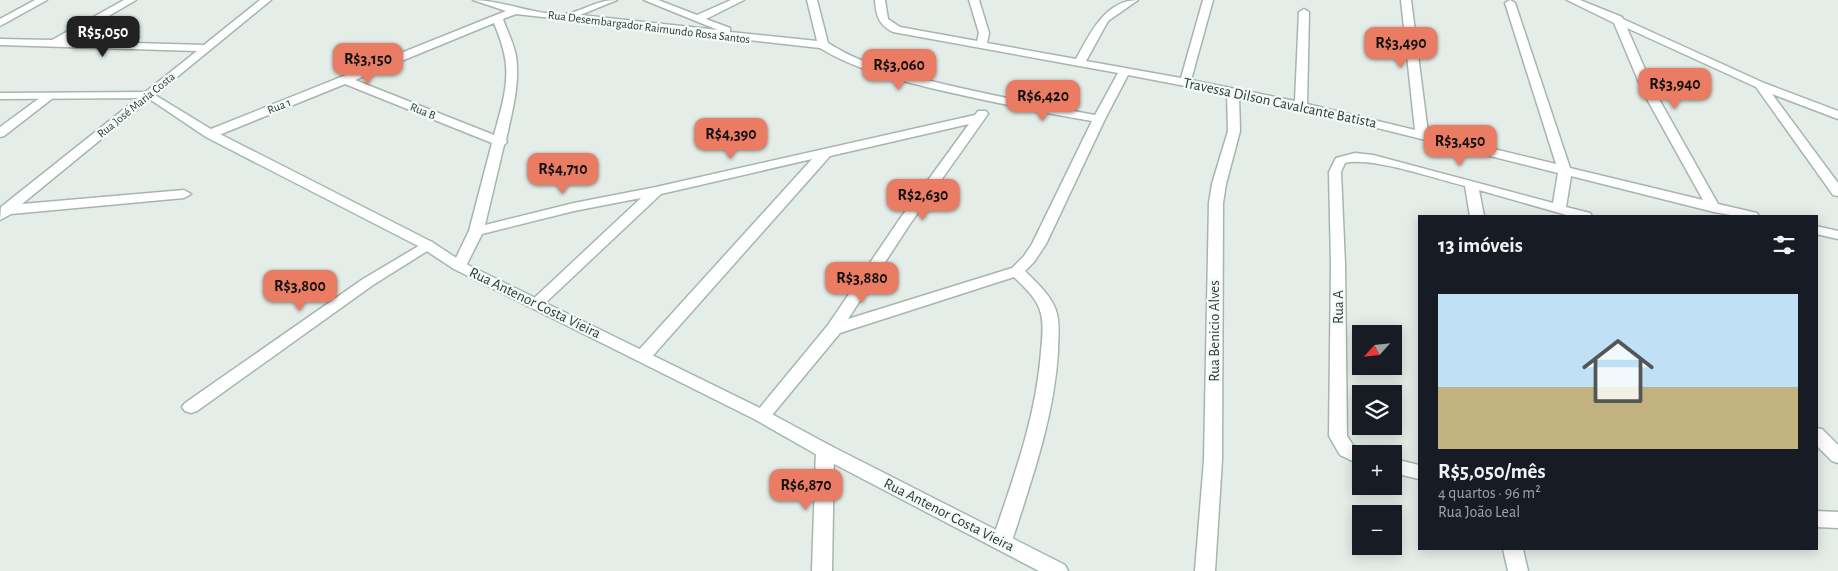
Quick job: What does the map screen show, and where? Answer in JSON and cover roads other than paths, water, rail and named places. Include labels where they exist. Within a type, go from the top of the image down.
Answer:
[{"type":"street","points":[[0,23],[42,0]]},
{"type":"street","points":[[55,43],[131,0]]},
{"type":"street","name":"Rua José Maria Costa","points":[[2,212],[266,0]]},
{"type":"street","name":"Rua Desembargador Raimundo Rosa Santos","points":[[478,0],[515,12],[751,39],[823,45]]},
{"type":"street","points":[[567,17],[612,0]]},
{"type":"street","points":[[649,0],[670,4],[697,20],[751,39]]},
{"type":"street","points":[[697,20],[739,0]]},
{"type":"street","points":[[812,0],[823,45],[850,61],[872,69],[991,99],[1099,119]]},
{"type":"street","name":"Travessa Dilson Cavalcante Batista","points":[[880,0],[881,15],[884,23],[897,30],[1185,82],[1301,106],[1747,215]]},
{"type":"street","points":[[974,0],[984,33],[981,45]]},
{"type":"street","points":[[1079,63],[1104,19],[1133,0]]},
{"type":"street","points":[[1185,82],[1208,0]]},
{"type":"street","points":[[1406,0],[1422,135]]},
{"type":"street","points":[[1572,0],[1618,19],[1760,85],[1838,115]]},
{"type":"street","points":[[1510,3],[1565,171],[1558,209]]},
{"type":"street","name":"Rua 1","points":[[210,134],[515,12]]},
{"type":"street","points":[[1301,106],[1304,12]]},
{"type":"street","points":[[460,266],[476,231],[509,102],[512,77],[510,54],[498,19]]},
{"type":"street","points":[[1618,19],[1625,42],[1652,97],[1714,208]]},
{"type":"street","points":[[0,42],[206,48]]},
{"type":"street","points":[[834,329],[1017,271],[1029,259],[1039,244],[1099,119],[1124,72]]},
{"type":"street","name":"Rua B","points":[[346,80],[500,142]]},
{"type":"street","points":[[1760,85],[1838,192]]},
{"type":"street","name":"Rua Benicio Alves","points":[[1205,571],[1213,460],[1216,203],[1219,184],[1233,137],[1233,92]]},
{"type":"street","points":[[0,96],[150,95]]},
{"type":"street","name":"Rua Antenor Costa Vieira","points":[[150,95],[210,134],[427,245],[460,266],[762,416],[825,451],[1058,571]]},
{"type":"street","points":[[0,133],[49,96]]},
{"type":"street","points":[[762,416],[834,329],[904,223],[980,118],[991,99]]},
{"type":"street","points":[[476,231],[574,207],[825,154],[980,118]]},
{"type":"street","points":[[643,356],[825,154]]},
{"type":"street","name":"Rua A","points":[[1352,454],[1341,445],[1338,436],[1338,264],[1335,172],[1340,162],[1355,157],[1386,162],[1471,184]]},
{"type":"street","points":[[1477,215],[1471,184],[1581,215]]},
{"type":"street","points":[[536,304],[656,191]]},
{"type":"street","points":[[2,212],[184,194]]},
{"type":"street","points":[[1818,230],[1838,235]]},
{"type":"street","points":[[191,407],[368,282],[427,245]]},
{"type":"street","points":[[1002,542],[1037,434],[1049,375],[1050,322],[1048,310],[1029,283],[1017,271]]},
{"type":"street","points":[[1818,436],[1838,456]]},
{"type":"street","points":[[822,571],[825,451]]},
{"type":"street","points":[[1402,468],[1418,472]]},
{"type":"street","points":[[1818,519],[1838,520]]},
{"type":"street","points":[[1513,550],[1518,571]]}]
